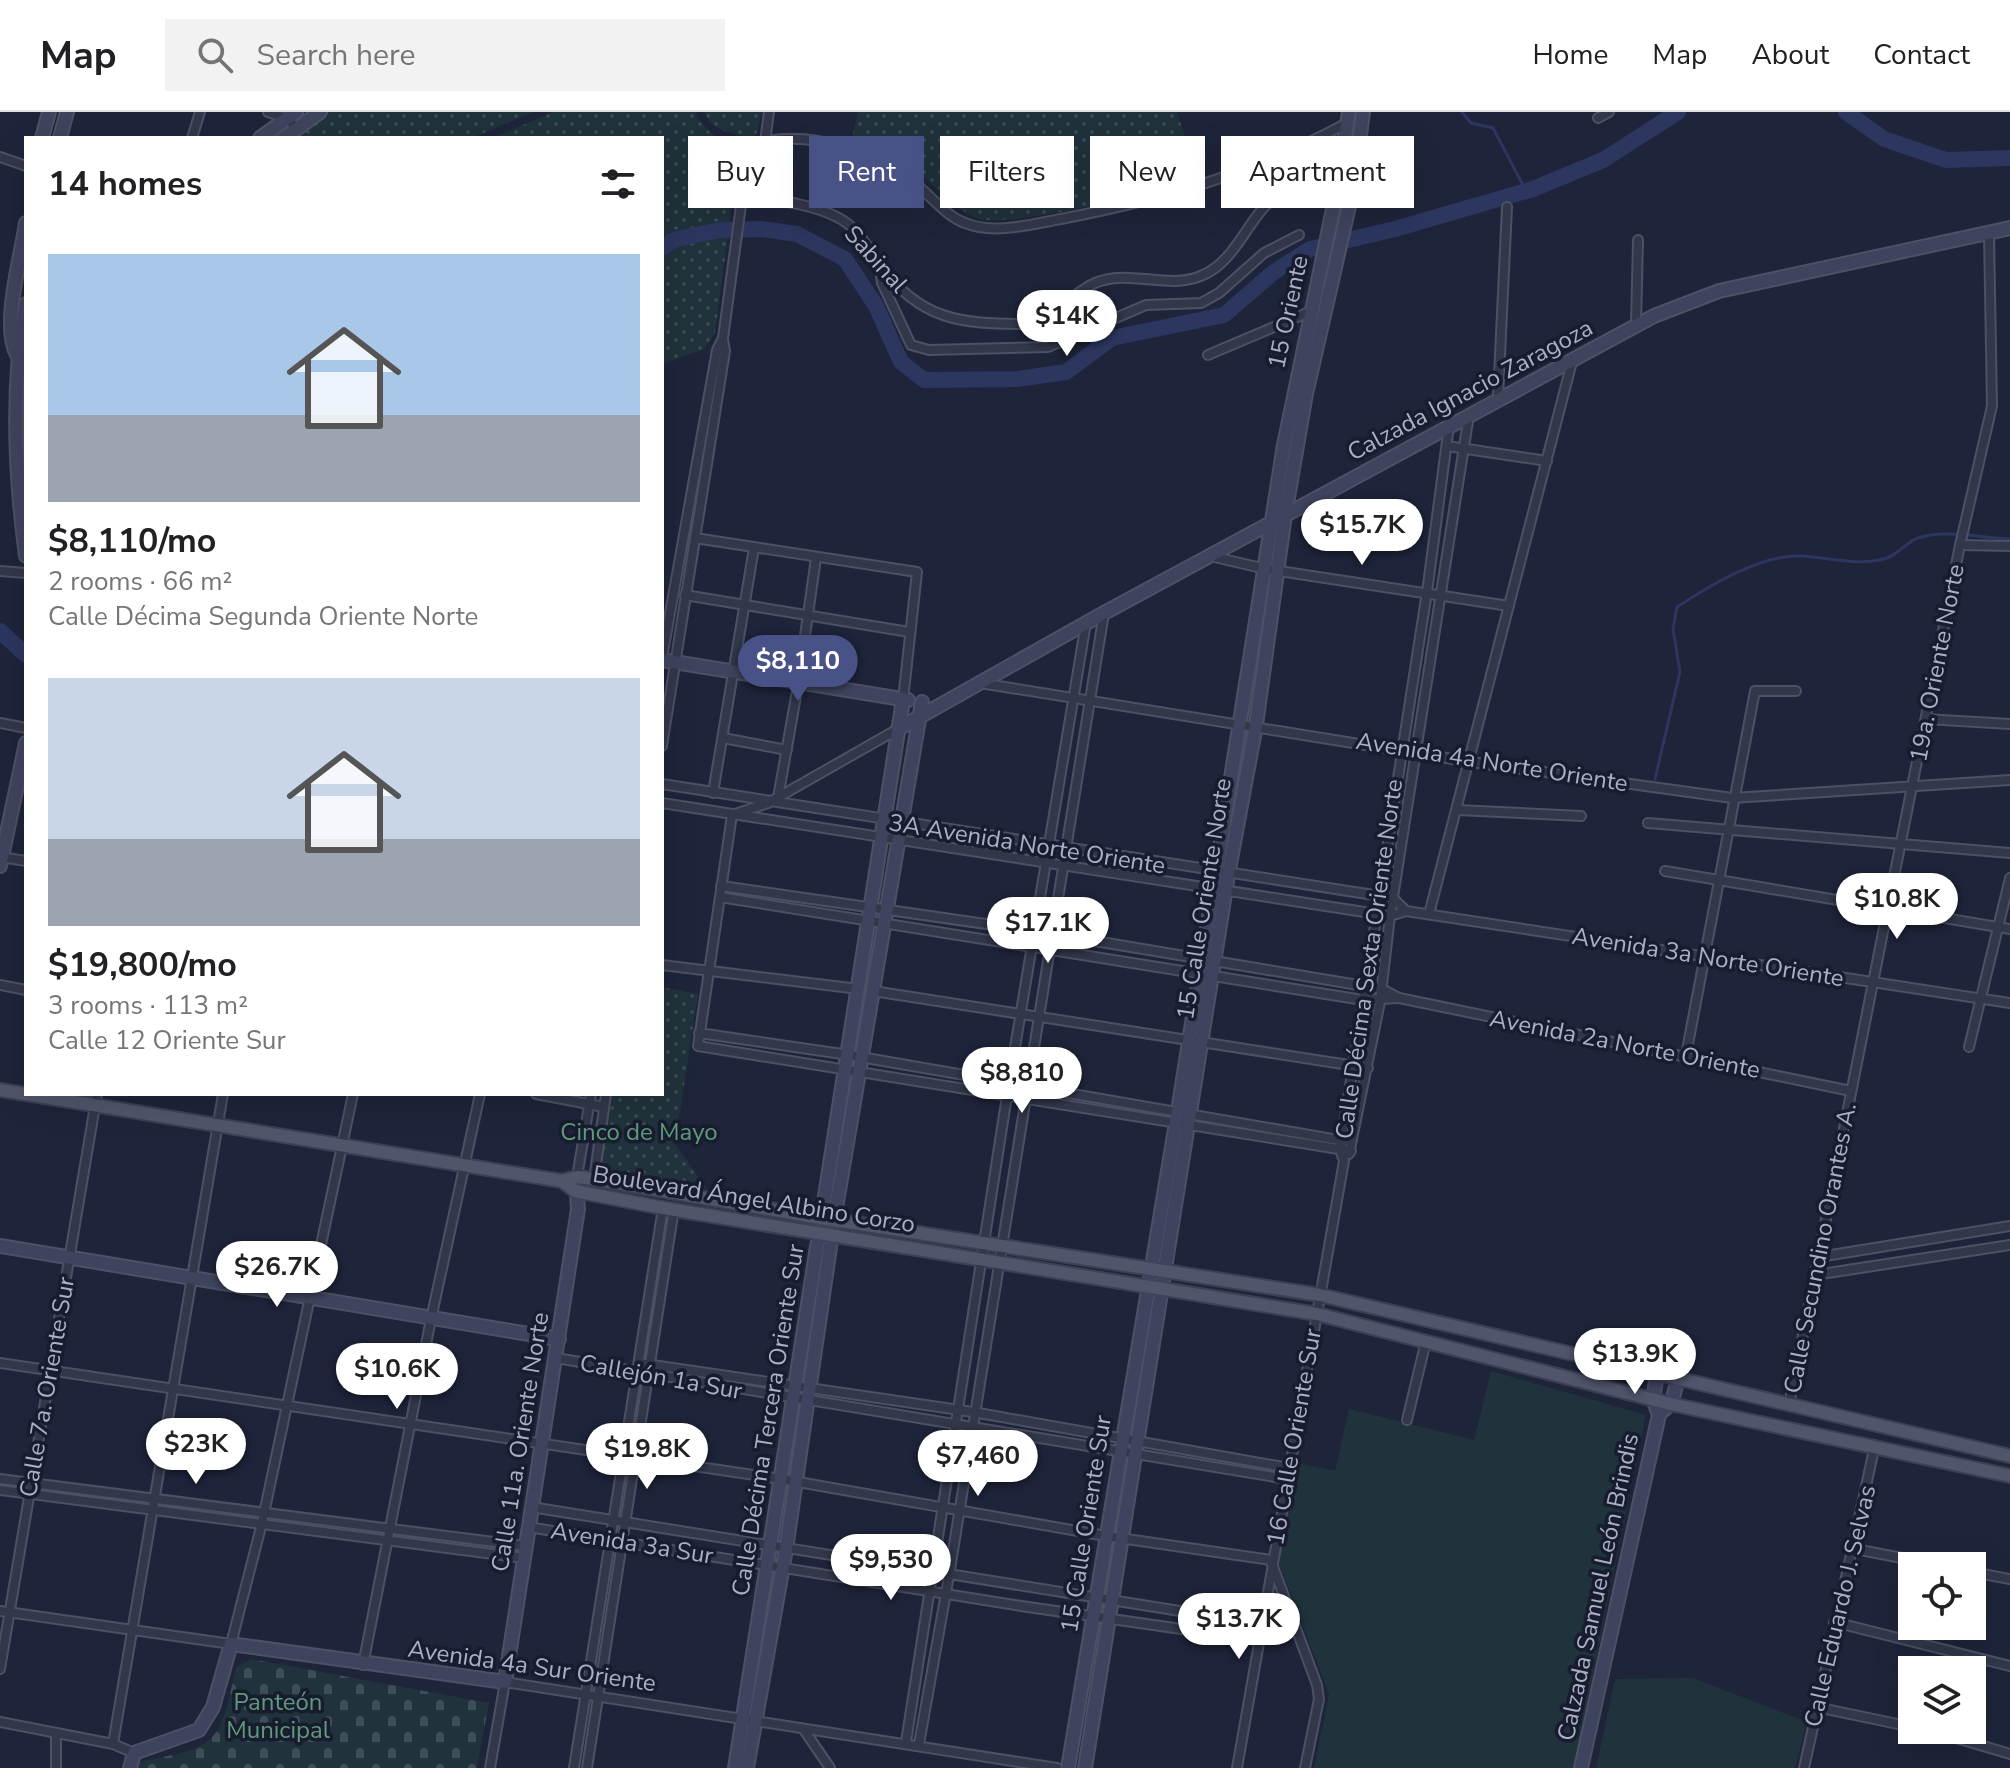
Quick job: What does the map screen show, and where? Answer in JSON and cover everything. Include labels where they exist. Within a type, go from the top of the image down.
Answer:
[{"type":"main road","points":[[0,1090],[24,1092]]},
{"type":"main road","points":[[58,1096],[96,1100],[216,1125],[562,1181]]},
{"type":"main road","name":"Boulevard Ángel Albino Corzo","points":[[562,1181],[577,1177],[594,1179],[998,1263],[1317,1314],[1671,1404],[1875,1444],[2010,1476]]},
{"type":"main road","name":"Boulevard Ángel Albino Corzo","points":[[562,1181],[575,1191],[669,1208],[986,1244],[1320,1295],[2010,1456]]},
{"type":"street","points":[[43,136],[49,112]]},
{"type":"street","points":[[61,136],[67,112]]},
{"type":"street","points":[[193,136],[200,112]]},
{"type":"street","points":[[268,112],[291,115]]},
{"type":"street","points":[[287,136],[320,112]]},
{"type":"street","points":[[766,136],[769,112]]},
{"type":"street","name":"15 Oriente","points":[[1360,136],[1363,112]]},
{"type":"street","points":[[1598,118],[1609,112]]},
{"type":"street","points":[[291,115],[297,128]]},
{"type":"street","points":[[263,136],[291,115]]},
{"type":"street","points":[[1314,136],[1348,117]]},
{"type":"street","points":[[793,138],[812,140],[874,161],[917,185],[946,212],[966,224],[988,228],[1021,226],[1128,206],[1221,178]]},
{"type":"street","points":[[0,157],[24,165]]},
{"type":"street","points":[[1498,398],[1507,207]]},
{"type":"street","points":[[664,734],[725,351],[723,338],[741,208]]},
{"type":"street","name":"Sabinal","points":[[793,208],[836,216],[861,235],[899,290],[930,311],[958,321],[1030,324],[1055,316],[1075,294],[1096,282],[1119,277],[1176,280],[1203,275],[1239,247],[1265,208]]},
{"type":"street","name":"15 Oriente","points":[[1285,515],[1325,306],[1333,208]]},
{"type":"street","name":"15 Oriente","points":[[1273,522],[1309,311],[1348,208]]},
{"type":"street","name":"Calzada Ignacio Zaragoza","points":[[732,815],[778,798],[978,682],[1636,325],[1719,291],[2010,228]]},
{"type":"street","name":"19a. Oriente Norte","points":[[1851,1091],[1961,542],[1992,406],[1989,233]]},
{"type":"street","points":[[879,262],[882,283],[911,345],[929,350],[1048,347],[1146,305],[1201,303],[1219,293],[1264,253],[1299,235]]},
{"type":"street","points":[[1636,325],[1638,240]]},
{"type":"street","points":[[24,242],[13,344],[24,510]]},
{"type":"street","points":[[1208,355],[1325,306]]},
{"type":"street","points":[[13,344],[24,310]]},
{"type":"street","points":[[664,647],[689,491],[717,350],[723,338]]},
{"type":"street","points":[[1429,914],[1471,762],[1573,357]]},
{"type":"street","name":"Calle Décima Sexta Oriente Norte","points":[[1344,1161],[1352,1148],[1380,1002],[1390,916],[1444,595],[1469,414]]},
{"type":"street","name":"Calle Décima Sexta Oriente Norte","points":[[1320,1295],[1344,1161],[1341,1145],[1400,748],[1427,592],[1449,425]]},
{"type":"street","points":[[1447,446],[1547,461]]},
{"type":"street","points":[[689,491],[702,492]]},
{"type":"street","name":"15 Calle Oriente Norte","points":[[1148,1287],[1158,1269],[1183,1118],[1202,1043],[1228,875],[1256,725],[1280,571],[1285,515]]},
{"type":"street","name":"15 Calle Oriente Norte","points":[[1183,1118],[1188,1042],[1213,873],[1273,522]]},
{"type":"street","points":[[695,538],[917,572],[903,700]]},
{"type":"street","points":[[1961,542],[2010,546]]},
{"type":"street","points":[[713,793],[754,548]]},
{"type":"street","points":[[1210,556],[1266,569],[1509,606]]},
{"type":"street","points":[[778,798],[816,558]]},
{"type":"street","points":[[0,571],[24,573]]},
{"type":"street","points":[[685,595],[909,632]]},
{"type":"street","points":[[919,1744],[960,1511],[1023,1099],[1104,613]]},
{"type":"street","points":[[906,1742],[984,1260],[1009,1083],[1087,622]]},
{"type":"street","points":[[664,660],[798,685],[941,705]]},
{"type":"street","name":"Avenida 4a Norte Oriente","points":[[978,682],[1417,750],[1471,762],[1732,798],[2010,780]]},
{"type":"street","points":[[1686,1055],[1732,798],[1755,691],[1796,691]]},
{"type":"street","name":"Calle Décima Tercera Oriente Sur","points":[[890,839],[885,822],[903,700]]},
{"type":"street","name":"Calle Décima Tercera Oriente Sur","points":[[735,1768],[749,1720],[781,1479],[800,1401],[890,839],[899,824],[922,702]]},
{"type":"street","points":[[1926,719],[2010,724]]},
{"type":"street","points":[[0,723],[24,728]]},
{"type":"street","points":[[723,738],[787,750]]},
{"type":"street","points":[[24,752],[0,860],[24,861]]},
{"type":"street","name":"3A Avenida Norte Oriente","points":[[664,784],[885,822],[1393,898]]},
{"type":"street","name":"3A Avenida Norte Oriente","points":[[664,803],[1390,916]]},
{"type":"street","points":[[1458,810],[1581,816]]},
{"type":"street","points":[[732,815],[698,1046],[1007,1097],[1183,1118]]},
{"type":"street","points":[[1648,823],[2010,853]]},
{"type":"street","points":[[1665,871],[2010,929]]},
{"type":"street","points":[[1969,1047],[2010,878]]},
{"type":"street","points":[[721,886],[878,915]]},
{"type":"street","points":[[720,897],[878,915]]},
{"type":"street","points":[[1393,898],[1406,911]]},
{"type":"street","name":"Avenida 3a Norte Oriente","points":[[1390,916],[1406,911],[1429,914],[2010,1003]]},
{"type":"street","name":"Avenida 2a Norte Oriente","points":[[878,915],[1035,931],[1382,989],[1399,998],[1851,1091]]},
{"type":"street","name":"Avenida 2a Norte Oriente","points":[[878,915],[1033,946],[1363,1000],[1380,1002],[1399,998]]},
{"type":"street","points":[[664,965],[866,990],[1368,1068]]},
{"type":"street","points":[[0,985],[24,990]]},
{"type":"street","points":[[699,1033],[1026,1085],[1183,1118],[1352,1148]]},
{"type":"street","name":"Calle Secundino Orantes A.","points":[[1789,1405],[1851,1091]]},
{"type":"street","points":[[113,1744],[135,1630],[189,1278],[223,1096]]},
{"type":"street","points":[[0,1722],[113,1744],[134,1753],[199,1730],[213,1707],[262,1523],[353,1096]]},
{"type":"street","points":[[363,1665],[388,1528],[480,1096]]},
{"type":"street","points":[[546,1096],[604,1107]]},
{"type":"street","points":[[578,1209],[575,1191],[591,1096]]},
{"type":"street","points":[[578,1209],[591,1194],[606,1096]]},
{"type":"street","name":"Calle 7a. Oriente Sur","points":[[0,1669],[5,1611],[31,1483],[96,1100]]},
{"type":"street","points":[[587,1768],[647,1376],[644,1364],[650,1286],[669,1208]]},
{"type":"street","points":[[574,1768],[621,1458],[637,1374],[644,1364],[662,1289],[669,1208]]},
{"type":"street","name":"Calle 11a. Oriente Norte","points":[[505,1682],[578,1209]]},
{"type":"street","points":[[1819,1257],[2010,1226]]},
{"type":"street","points":[[1939,1237],[1941,1255]]},
{"type":"street","points":[[1815,1275],[2010,1245]]},
{"type":"street","points":[[0,1246],[559,1339]]},
{"type":"street","points":[[655,1256],[666,1257]]},
{"type":"street","name":"15 Calle Oriente Norte","points":[[1158,1269],[1162,1289]]},
{"type":"street","points":[[650,1286],[662,1289]]},
{"type":"street","name":"15 Calle Oriente Sur","points":[[1103,1600],[1106,1536],[1148,1287]]},
{"type":"street","name":"15 Calle Oriente Sur","points":[[1068,1768],[1103,1600],[1121,1538],[1162,1289]]},
{"type":"street","name":"16 Calle Oriente Sur","points":[[1237,1768],[1271,1560],[1320,1295]]},
{"type":"street","points":[[977,1304],[991,1306]]},
{"type":"street","points":[[1407,1420],[1426,1341]]},
{"type":"street","name":"Callejón 1a Sur","points":[[556,1358],[647,1376],[1021,1435],[1289,1468]]},
{"type":"street","points":[[0,1363],[621,1458],[781,1479],[1106,1536],[1271,1560],[1317,1685],[1319,1699],[1305,1768]]},
{"type":"street","name":"Callejón 1a Sur","points":[[644,1364],[973,1412],[1121,1445]]},
{"type":"street","name":"Calzada Samuel León Brindis","points":[[1581,1768],[1659,1415],[1653,1399],[1657,1374]]},
{"type":"street","points":[[1671,1404],[1678,1379]]},
{"type":"street","points":[[747,1768],[749,1720],[783,1568],[796,1482],[800,1401]]},
{"type":"street","name":"Calzada Samuel León Brindis","points":[[1659,1415],[1671,1404]]},
{"type":"street","points":[[1021,1435],[1023,1421]]},
{"type":"street","name":"Calle Eduardo J. Selvas","points":[[1804,1768],[1834,1622],[1855,1549],[1875,1444]]},
{"type":"street","name":"Callejón 1a Sur","points":[[1136,1447],[1287,1479]]},
{"type":"street","points":[[0,1479],[388,1528],[524,1552]]},
{"type":"street","points":[[0,1490],[387,1540],[524,1552]]},
{"type":"street","name":"Avenida 3a Sur","points":[[531,1507],[1261,1624]]},
{"type":"street","name":"Avenida 3a Sur","points":[[528,1527],[930,1592],[1258,1640]]},
{"type":"street","points":[[683,1551],[686,1533]]},
{"type":"street","points":[[1855,1549],[1898,1557]]},
{"type":"street","points":[[1986,1575],[2010,1579]]},
{"type":"street","points":[[1021,1606],[1024,1587]]},
{"type":"street","points":[[1159,1626],[1162,1610]]},
{"type":"street","name":"Avenida 4a Sur Oriente","points":[[5,1611],[363,1665],[584,1693],[1057,1768]]},
{"type":"street","name":"15 Calle Oriente Sur","points":[[1085,1768],[1100,1618]]},
{"type":"street","points":[[1834,1622],[2010,1666]]},
{"type":"street","points":[[490,1768],[505,1682]]},
{"type":"street","points":[[1816,1707],[1898,1724]]},
{"type":"street","points":[[804,1730],[830,1768]]},
{"type":"street","points":[[56,1734],[56,1768]]},
{"type":"street","points":[[1976,1744],[2010,1754]]},
{"type":"street","points":[[130,1768],[134,1753]]},
{"type":"green space","points":[[328,112],[533,112],[477,136],[297,136]]},
{"type":"green space","points":[[553,112],[696,112],[717,136],[688,136],[688,208],[731,208],[715,333],[704,349],[664,363],[664,136],[497,136]]},
{"type":"green space","points":[[705,112],[762,112],[756,136],[733,134],[718,128]]},
{"type":"green space","points":[[858,112],[1177,112],[1185,136],[1090,136],[1090,206],[1018,219],[992,220],[976,218],[959,208],[1074,208],[1074,136],[940,136],[940,192],[924,178],[924,136],[852,136]]},
{"type":"green space","name":"Cinco de Mayo","points":[[664,987],[698,994],[675,1144],[707,1189],[596,1171],[607,1096],[664,1096]]},
{"type":"green space","points":[[1491,1371],[1646,1415],[1574,1768],[1314,1768],[1329,1694],[1277,1558],[1298,1463],[1335,1471],[1349,1409],[1474,1440]]},
{"type":"green space","name":"Panteón Municipal","points":[[251,1659],[489,1703],[477,1768],[138,1768],[139,1762],[185,1752],[211,1738],[225,1713],[236,1667]]},
{"type":"green space","points":[[1693,1678],[1807,1722],[1795,1768],[1596,1768],[1615,1679]]},
{"type":"waterway","points":[[1462,112],[1471,123],[1493,128],[1526,191]]},
{"type":"waterway","points":[[664,247],[676,239],[721,230],[762,229],[797,234],[845,259],[876,306],[901,362],[924,380],[1018,379],[1066,372],[1112,338],[1224,315],[1274,272],[1310,249],[1395,229],[1533,189],[1603,160],[1678,112]]},
{"type":"waterway","points":[[1846,112],[1884,139],[1946,160],[2010,158]]},
{"type":"waterway","points":[[1655,779],[1680,672],[1673,629],[1677,607],[1736,573],[1769,560],[1801,556],[1876,561],[1929,535],[2010,539]]},
{"type":"waterway","points":[[0,631],[24,653]]}]
